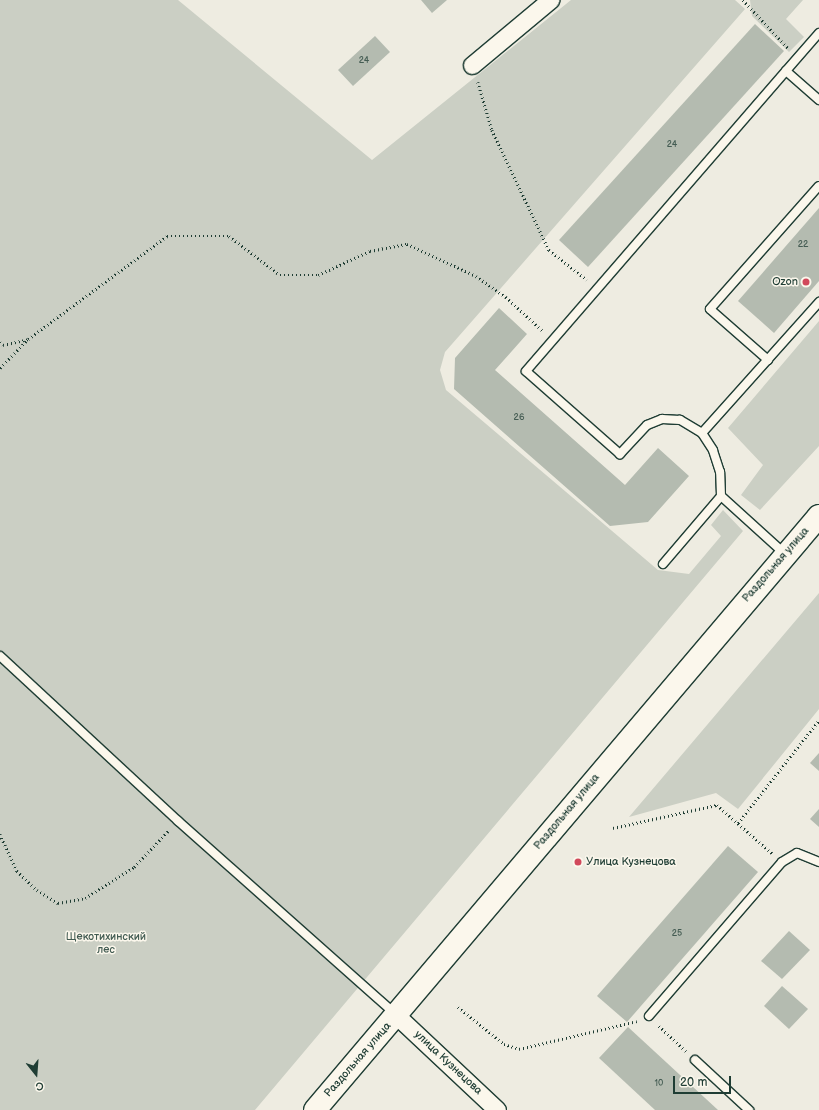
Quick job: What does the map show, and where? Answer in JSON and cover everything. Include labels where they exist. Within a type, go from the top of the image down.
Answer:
[{"type":"main road","name":"Раздольная улица","points":[[315,1110],[397,1016],[650,712],[819,516]]},
{"type":"street","points":[[472,64],[550,0]]},
{"type":"street","name":"улица Кузнецова","points":[[397,1016],[498,1110]]},
{"type":"lane","points":[[663,564],[721,496],[720,472],[713,450],[702,433],[680,420],[662,419],[647,425],[620,454],[526,371],[819,33]]},
{"type":"lane","points":[[786,71],[819,100]]},
{"type":"lane","points":[[768,360],[710,309],[819,186]]},
{"type":"lane","points":[[702,433],[819,302]]},
{"type":"lane","points":[[721,496],[786,554]]},
{"type":"lane","points":[[0,656],[178,820],[397,1016]]},
{"type":"lane","points":[[649,1016],[782,862],[797,854],[819,862]]},
{"type":"lane","points":[[695,1060],[749,1110]]},
{"type":"path","points":[[743,0],[797,58]]},
{"type":"path","points":[[472,64],[492,130],[549,250],[597,288]]},
{"type":"path","points":[[0,368],[28,339],[168,236],[229,236],[280,275],[318,275],[370,251],[407,244],[476,276],[506,297],[552,340]]},
{"type":"path","points":[[0,342],[3,345],[28,339]]},
{"type":"path","points":[[738,823],[819,720]]},
{"type":"path","points":[[613,828],[717,805],[782,862]]},
{"type":"path","points":[[0,834],[17,871],[37,890],[58,903],[85,898],[134,866],[178,820]]},
{"type":"path","points":[[458,1007],[504,1044],[519,1049],[630,1024],[649,1016],[695,1060]]},
{"type":"green space","name":"Щекотихинский лес","points":[[0,0],[178,0],[372,160],[571,0],[735,0],[745,9],[445,352],[440,370],[446,390],[658,570],[689,574],[721,536],[711,525],[723,510],[743,531],[255,1110],[0,1110]]},
{"type":"green space","points":[[750,0],[803,0],[786,19],[804,37],[789,52],[752,16]]},
{"type":"green space","points":[[819,321],[819,446],[760,510],[741,495],[763,465],[728,428]]},
{"type":"green space","points":[[819,593],[819,709],[738,809],[716,793],[629,817]]},
{"type":"building","points":[[421,0],[447,0],[432,13]]},
{"type":"building","points":[[755,24],[784,51],[588,267],[559,240]]},
{"type":"building","points":[[375,36],[390,52],[353,86],[338,70]]},
{"type":"building","points":[[819,208],[819,281],[774,333],[738,301]]},
{"type":"building","points":[[499,308],[527,334],[495,370],[625,485],[658,448],[689,476],[648,522],[610,526],[454,389],[455,358]]},
{"type":"building","points":[[819,753],[819,771],[810,763]]},
{"type":"building","points":[[819,809],[819,827],[810,819]]},
{"type":"building","points":[[728,846],[758,872],[627,1022],[597,996]]},
{"type":"building","points":[[789,931],[810,950],[782,979],[761,961]]},
{"type":"building","points":[[782,986],[808,1009],[789,1029],[764,1006]]},
{"type":"building","points":[[628,1027],[718,1110],[655,1110],[599,1058]]},
{"type":"place","name":"Ozon","points":[[806,282]]},
{"type":"place","name":"Улица Кузнецова","points":[[578,862]]}]
